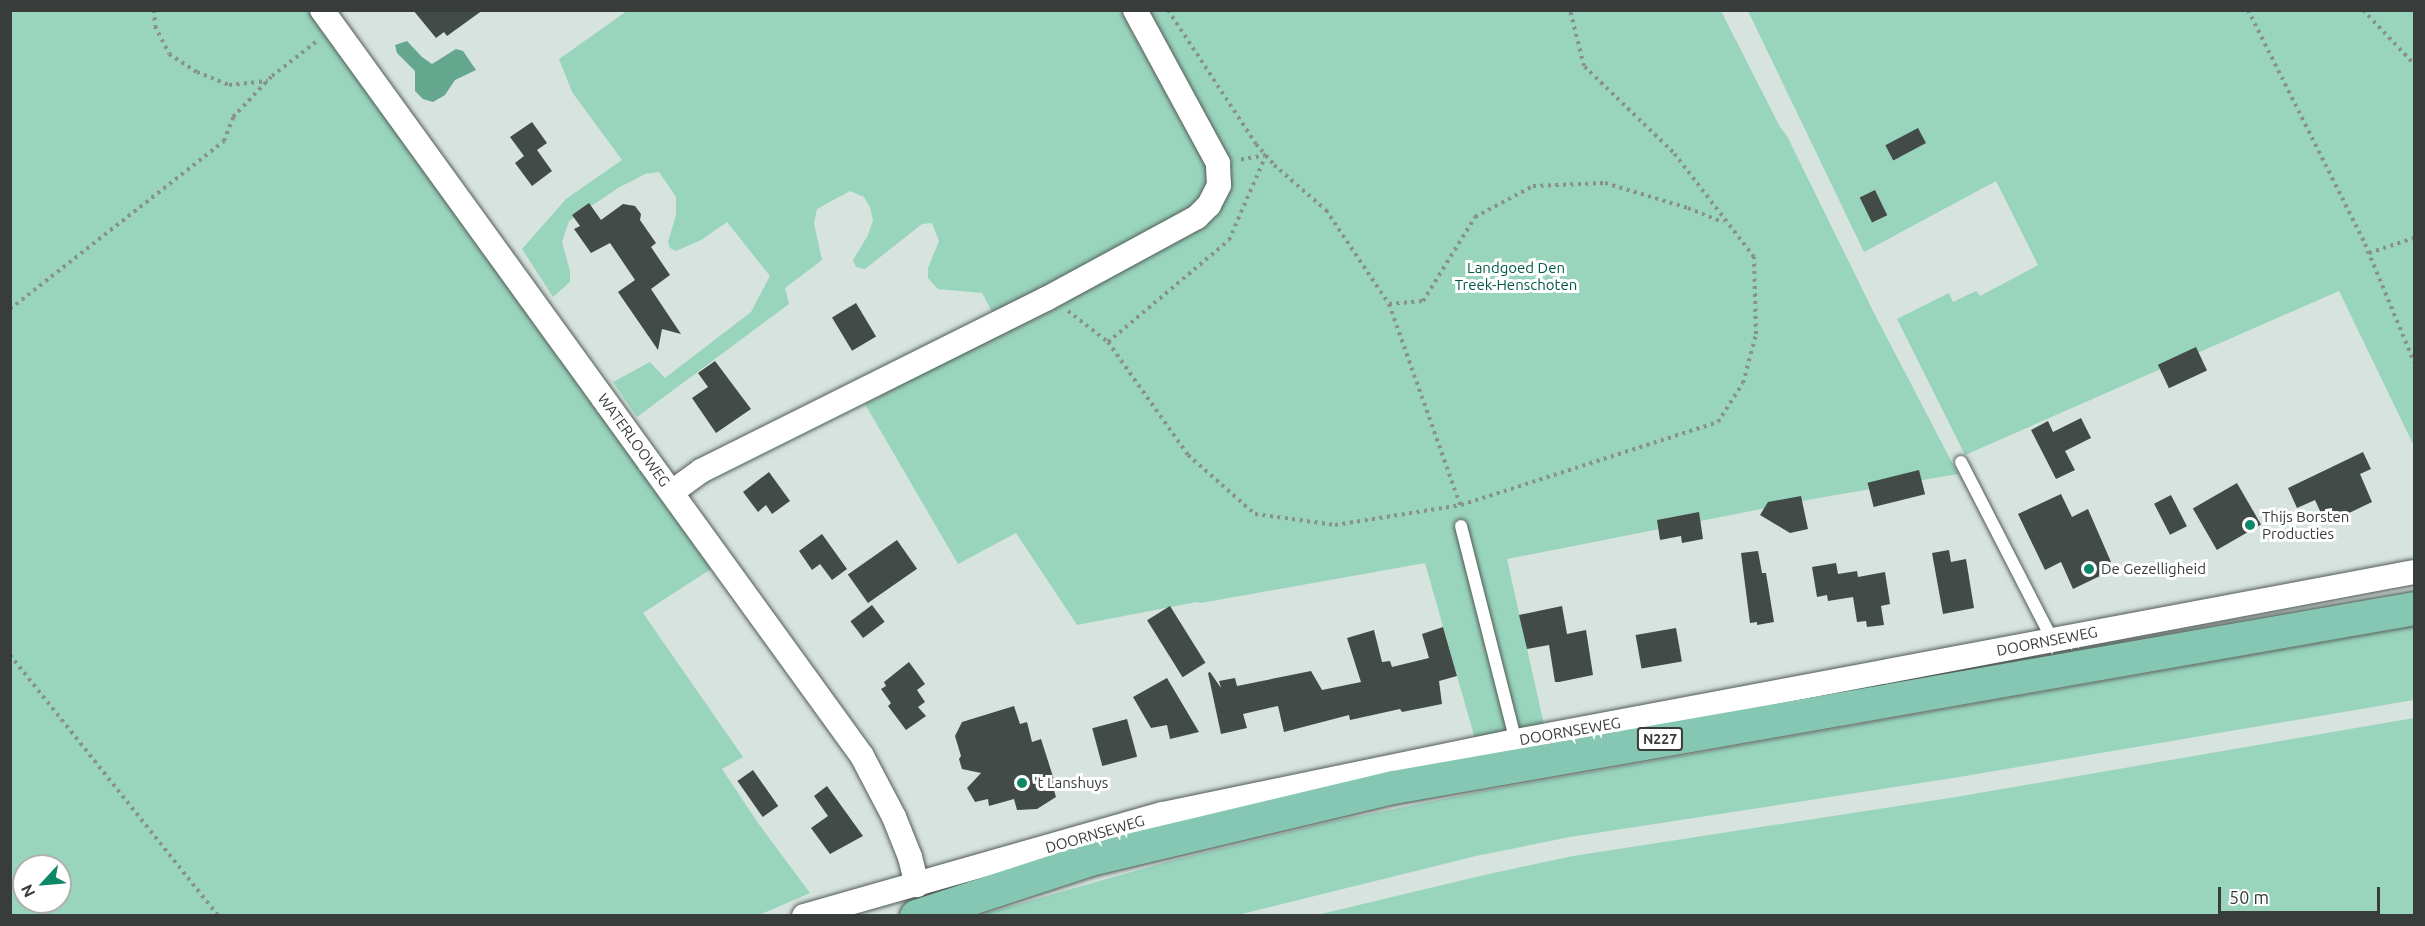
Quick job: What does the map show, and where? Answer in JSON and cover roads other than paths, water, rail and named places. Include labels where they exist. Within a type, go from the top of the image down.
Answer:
[{"type":"main road","name":"DOORNSEWEG","points":[[916,900],[1393,787],[2415,608]]},
{"type":"street","points":[[672,492],[701,471],[1046,299],[1197,217],[1209,205],[1219,185],[1218,163],[1136,10]]},
{"type":"street","name":"WATERLOOWEG","points":[[328,19],[672,492],[873,774],[905,844],[916,900]]},
{"type":"street","name":"DOORNSEWEG","points":[[804,915],[916,900],[1162,814],[1516,741],[2415,572]]},
{"type":"lane","points":[[1961,462],[2052,639]]},
{"type":"lane","points":[[1461,526],[1516,741]]},
{"type":"place","name":"Thijs Borsten Producties","points":[[2250,525]]},
{"type":"place","name":"De Gezelligheid","points":[[2089,569]]},
{"type":"place","name":"'t Lanshuys","points":[[1022,783]]},
{"type":"park label","name":"Landgoed Den Treek-Henschoten","points":[[1516,276]]}]
